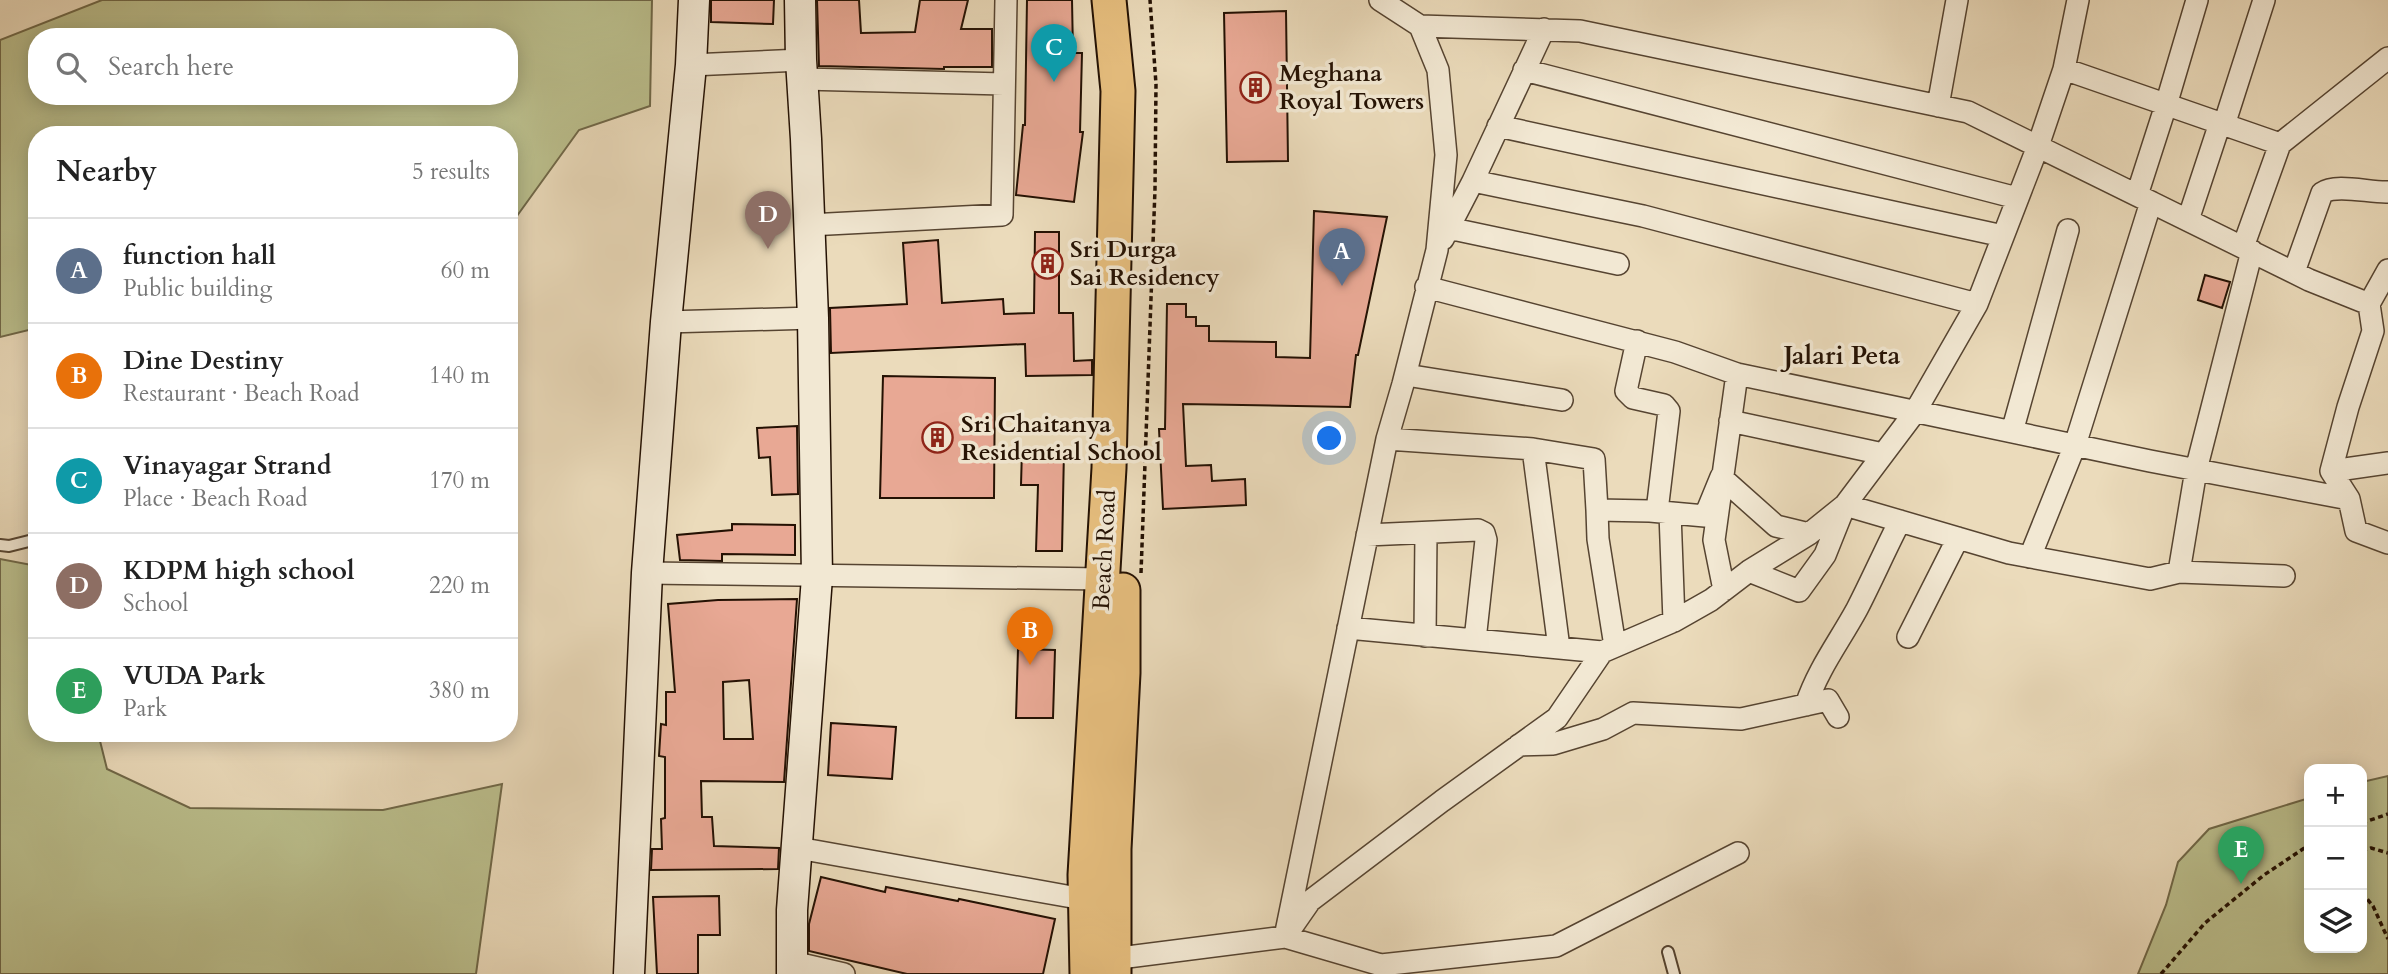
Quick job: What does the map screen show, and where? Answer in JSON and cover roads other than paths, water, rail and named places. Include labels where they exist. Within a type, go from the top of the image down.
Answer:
[{"type":"main road","name":"Beach Road","points":[[1101,967],[1085,875],[1108,468],[1118,91],[1109,0]]},
{"type":"main road","name":"Beach Road","points":[[1101,967],[1114,849],[1123,673],[1125,561],[1132,454],[1140,87],[1132,0]]},
{"type":"street","points":[[629,974],[647,573],[666,321],[695,0]]},
{"type":"street","points":[[800,0],[813,318],[817,577],[792,910],[792,968],[844,974]]},
{"type":"street","points":[[809,225],[1002,215],[1006,0]]},
{"type":"street","points":[[1380,0],[1420,26],[1580,30],[1968,112],[2294,272],[2369,304]]},
{"type":"street","points":[[1938,106],[1957,0]]},
{"type":"street","points":[[1348,628],[1559,648],[1609,649],[1674,621],[1809,534],[1845,505],[1915,412],[1977,304],[2038,146],[2064,69],[2078,0]]},
{"type":"street","points":[[2030,557],[2075,445],[2144,199],[2166,105],[2197,0]]},
{"type":"street","points":[[2188,220],[2264,0]]},
{"type":"street","points":[[1420,26],[1438,69],[1446,155],[1437,250]]},
{"type":"street","points":[[1285,937],[1387,439],[1426,288],[1437,250],[1473,181],[1544,29]]},
{"type":"street","points":[[2179,572],[2196,470],[2247,249],[2280,144],[2388,58]]},
{"type":"street","points":[[691,65],[802,69],[1004,84]]},
{"type":"street","points":[[2064,69],[2280,144]]},
{"type":"street","points":[[1524,70],[2017,198]]},
{"type":"street","points":[[1498,126],[2003,236]]},
{"type":"street","points":[[1473,181],[1643,216],[1977,304]]},
{"type":"street","points":[[2294,272],[2322,193],[2331,188],[2388,192]]},
{"type":"street","points":[[1448,228],[1618,264]]},
{"type":"street","points":[[2012,432],[2068,230]]},
{"type":"street","points":[[2388,270],[2369,304],[2373,331],[2348,407],[2331,471],[2349,499],[2356,531],[2388,543]]},
{"type":"street","points":[[1426,288],[1637,341],[1737,374],[2196,470],[2349,499]]},
{"type":"street","points":[[666,321],[813,318]]},
{"type":"street","points":[[1637,341],[1626,391],[1633,398],[1664,405],[1669,411],[1664,512],[1674,621]]},
{"type":"street","points":[[1724,590],[1714,540],[1737,374]]},
{"type":"street","points":[[1405,375],[1562,400]]},
{"type":"street","points":[[1730,421],[1883,454]]},
{"type":"street","points":[[1285,937],[1310,901],[1557,718],[1609,649],[1598,538],[1594,459],[1533,449],[1387,439]]},
{"type":"street","points":[[1533,449],[1559,648]]},
{"type":"street","points":[[2331,471],[2388,463]]},
{"type":"street","points":[[1597,510],[1705,516],[1721,477]]},
{"type":"street","points":[[1721,477],[1776,526],[1809,534]]},
{"type":"street","points":[[1845,505],[2030,557],[2150,579],[2179,572],[2284,576]]},
{"type":"street","points":[[1749,571],[1799,591],[1825,555],[1845,505]]},
{"type":"street","points":[[1806,705],[1819,673],[1857,608],[1900,521]]},
{"type":"street","points":[[1367,536],[1478,530],[1484,533],[1486,540],[1475,640]]},
{"type":"street","points":[[1425,636],[1426,533]]},
{"type":"street","points":[[1908,637],[1958,538]]},
{"type":"street","points":[[647,573],[1102,579]]},
{"type":"street","points":[[1518,745],[1553,744],[1603,729],[1633,713],[1741,719],[1828,700],[1838,717]]},
{"type":"street","points":[[798,848],[1072,897]]},
{"type":"street","points":[[1101,967],[1285,937],[1381,965],[1556,946],[1738,853]]},
{"type":"lane","points":[[0,545],[9,546],[28,541]]},
{"type":"lane","points":[[1668,952],[1674,974]]},
{"type":"place","name":"Vinayagar Strand","points":[[1054,82]]},
{"type":"place","name":"Meghana Royal Towers","points":[[1256,87]]},
{"type":"place","name":"KDPM high school","points":[[768,249]]},
{"type":"place","name":"Sri Durga Sai Residency","points":[[1047,263]]},
{"type":"place","name":"function hall","points":[[1342,286]]},
{"type":"place","name":"Sri Chaitanya Residential School","points":[[938,438]]},
{"type":"place","name":"Dine Destiny","points":[[1030,665]]},
{"type":"place","name":"VUDA Park","points":[[2241,884]]},
{"type":"district","name":"Jalari Peta","points":[[1842,355]]}]
